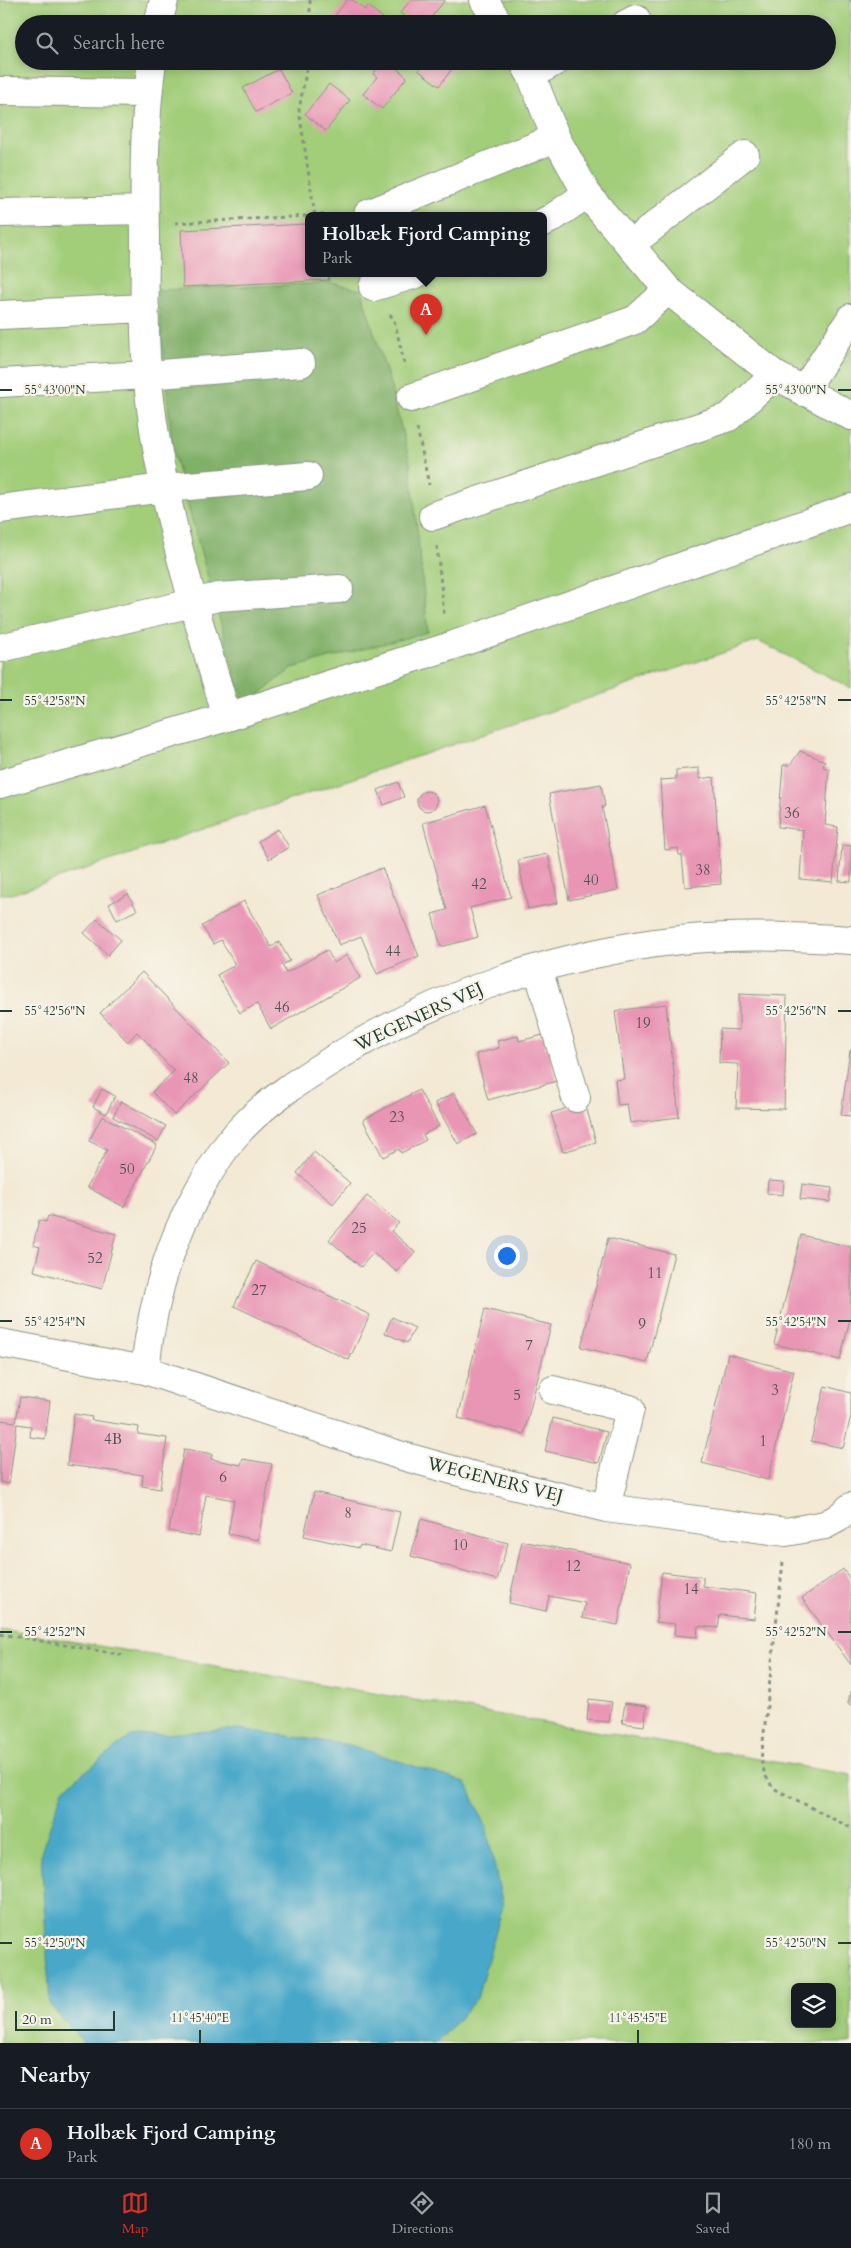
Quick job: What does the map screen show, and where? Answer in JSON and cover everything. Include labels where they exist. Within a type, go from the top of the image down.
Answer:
[{"type":"street","points":[[160,15],[164,0]]},
{"type":"street","points":[[484,0],[493,15]]},
{"type":"street","points":[[151,70],[147,93],[144,170],[147,375],[164,488],[192,604],[227,717]]},
{"type":"street","points":[[528,70],[556,138],[587,194],[668,290],[776,375],[803,392],[851,416]]},
{"type":"street","points":[[0,91],[147,93]]},
{"type":"street","points":[[373,212],[556,138]]},
{"type":"street","points":[[631,244],[745,155]]},
{"type":"street","points":[[547,220],[587,194]]},
{"type":"street","points":[[0,213],[144,218]]},
{"type":"street","points":[[373,287],[406,277]]},
{"type":"street","points":[[411,398],[635,320],[668,290]]},
{"type":"street","points":[[0,315],[146,308]]},
{"type":"street","points":[[803,392],[851,318]]},
{"type":"street","points":[[0,383],[147,375],[301,363]]},
{"type":"street","points":[[433,516],[729,417],[776,375]]},
{"type":"street","points":[[0,508],[164,488],[308,476]]},
{"type":"street","points":[[0,784],[227,717],[448,647],[851,508]]},
{"type":"street","points":[[0,648],[218,597],[339,589]]},
{"type":"street","name":"WEGENERS VEJ","points":[[144,1370],[148,1339],[161,1281],[177,1231],[216,1160],[240,1129],[276,1098],[312,1072],[355,1045],[402,1021],[511,976],[626,947],[736,936],[851,940]]},
{"type":"street","points":[[538,969],[576,1098]]},
{"type":"street","name":"WEGENERS VEJ","points":[[0,1343],[144,1370],[399,1454],[467,1474],[606,1508],[786,1532],[825,1525],[838,1518],[851,1507]]},
{"type":"street","points":[[553,1390],[630,1409],[606,1508]]},
{"type":"path","points":[[310,0],[310,15]]},
{"type":"path","points":[[306,70],[298,110],[312,212]]},
{"type":"path","points":[[144,218],[305,216]]},
{"type":"path","points":[[373,287],[396,324],[428,479],[448,647]]},
{"type":"path","points":[[786,1532],[761,1760],[765,1776],[773,1788],[851,1828]]},
{"type":"path","points":[[0,1634],[124,1655]]},
{"type":"green space","points":[[0,0],[851,0],[851,688],[758,641],[12,894],[0,894]]},
{"type":"green space","points":[[331,283],[361,290],[390,384],[410,462],[428,632],[292,668],[244,707],[173,452],[157,290]]},
{"type":"green space","points":[[0,1629],[851,1775],[851,2043],[0,2043]]},
{"type":"water","points":[[240,1729],[350,1745],[466,1783],[486,1826],[503,1906],[477,1998],[437,2043],[84,2043],[50,2005],[41,1853],[63,1789],[131,1736]]},
{"type":"building","points":[[347,0],[353,0],[365,10],[368,6],[379,15],[336,15]]},
{"type":"building","points":[[411,0],[445,0],[433,15],[403,15],[400,13]]},
{"type":"building","points":[[280,70],[292,93],[256,112],[243,88]]},
{"type":"building","points":[[376,70],[399,70],[407,77],[382,109],[363,94],[377,77],[373,74]]},
{"type":"building","points":[[418,70],[451,70],[439,86]]},
{"type":"building","points":[[329,84],[350,100],[326,131],[305,114]]},
{"type":"building","points":[[305,224],[305,277],[328,277],[329,280],[183,287],[181,230]]},
{"type":"building","points":[[800,751],[825,761],[823,767],[829,769],[825,825],[838,827],[833,882],[800,879],[803,830],[778,827],[783,765],[790,765]]},
{"type":"building","points":[[699,768],[699,779],[714,777],[721,884],[685,887],[682,855],[679,855],[678,848],[665,850],[660,780],[676,779],[676,770]]},
{"type":"building","points":[[398,782],[404,797],[384,805],[378,790]]},
{"type":"building","points":[[601,784],[605,806],[602,807],[618,890],[569,900],[549,794]]},
{"type":"building","points":[[427,791],[434,794],[437,801],[434,808],[427,811],[420,808],[417,801],[420,794]]},
{"type":"building","points":[[485,805],[511,897],[470,908],[478,937],[441,947],[432,914],[447,910],[423,823]]},
{"type":"building","points":[[278,829],[289,847],[269,859],[258,841]]},
{"type":"building","points":[[842,845],[851,846],[851,882],[839,881]]},
{"type":"building","points":[[548,854],[558,903],[528,909],[518,860]]},
{"type":"building","points":[[382,868],[419,956],[377,974],[361,936],[339,945],[318,895]]},
{"type":"building","points":[[128,894],[137,910],[117,920],[109,904]]},
{"type":"building","points":[[244,901],[271,947],[279,942],[290,961],[282,965],[286,973],[327,950],[334,963],[347,955],[360,978],[271,1029],[257,1004],[240,1013],[217,975],[235,965],[221,940],[213,944],[202,926]]},
{"type":"building","points":[[97,919],[121,940],[108,955],[84,933]]},
{"type":"building","points":[[142,972],[229,1063],[174,1115],[152,1092],[174,1071],[137,1032],[128,1042],[100,1013]]},
{"type":"building","points":[[739,994],[787,996],[784,1109],[736,1108],[738,1064],[719,1063],[720,1029],[739,1030]]},
{"type":"building","points":[[666,1004],[679,1117],[630,1123],[627,1104],[618,1105],[615,1080],[624,1079],[615,1011]]},
{"type":"building","points":[[543,1035],[546,1049],[549,1048],[557,1081],[488,1100],[476,1054],[499,1048],[497,1041],[518,1036],[519,1041]]},
{"type":"building","points":[[851,1050],[851,1116],[841,1115]]},
{"type":"building","points":[[102,1089],[115,1096],[106,1114],[93,1107]]},
{"type":"building","points":[[419,1090],[439,1126],[423,1135],[426,1140],[401,1153],[399,1149],[383,1157],[363,1120]]},
{"type":"building","points":[[454,1093],[477,1134],[458,1144],[435,1103]]},
{"type":"building","points":[[121,1101],[166,1126],[158,1141],[113,1117]]},
{"type":"building","points":[[585,1103],[596,1142],[563,1152],[551,1113]]},
{"type":"building","points":[[102,1116],[157,1145],[124,1207],[87,1187],[107,1150],[89,1141]]},
{"type":"building","points":[[314,1152],[350,1183],[333,1204],[297,1173]]},
{"type":"building","points":[[768,1180],[784,1181],[783,1195],[767,1193]]},
{"type":"building","points":[[802,1184],[832,1188],[830,1202],[800,1199]]},
{"type":"building","points":[[367,1196],[399,1223],[391,1231],[415,1252],[397,1272],[373,1253],[361,1267],[329,1240]]},
{"type":"building","points":[[48,1216],[116,1234],[102,1289],[34,1271],[40,1247],[33,1245],[39,1220],[46,1222]]},
{"type":"building","points":[[801,1235],[851,1247],[851,1315],[840,1360],[774,1344]]},
{"type":"building","points":[[608,1238],[674,1254],[647,1363],[581,1347]]},
{"type":"building","points":[[256,1261],[370,1315],[349,1360],[234,1306]]},
{"type":"building","points":[[485,1309],[551,1325],[524,1434],[458,1418]]},
{"type":"building","points":[[392,1317],[415,1328],[407,1343],[385,1333]]},
{"type":"building","points":[[728,1354],[794,1371],[768,1480],[702,1463]]},
{"type":"building","points":[[825,1386],[851,1393],[851,1416],[843,1448],[811,1441]]},
{"type":"building","points":[[20,1397],[50,1401],[45,1439],[30,1437],[31,1426],[17,1424],[9,1484],[0,1482],[0,1420],[16,1422]]},
{"type":"building","points":[[74,1414],[92,1417],[91,1420],[139,1427],[138,1434],[167,1438],[160,1489],[142,1486],[143,1475],[67,1465]]},
{"type":"building","points":[[553,1418],[607,1432],[599,1463],[545,1451]]},
{"type":"building","points":[[184,1449],[212,1454],[211,1459],[241,1465],[243,1459],[272,1464],[258,1540],[228,1534],[234,1500],[206,1495],[199,1537],[169,1531]]},
{"type":"building","points":[[314,1492],[400,1512],[391,1552],[360,1545],[359,1548],[304,1536]]},
{"type":"building","points":[[421,1519],[508,1543],[497,1580],[411,1556]]},
{"type":"building","points":[[522,1541],[630,1563],[618,1625],[582,1618],[585,1603],[549,1596],[546,1611],[509,1603]]},
{"type":"building","points":[[843,1569],[851,1580],[851,1665],[802,1598]]},
{"type":"building","points":[[662,1572],[703,1577],[703,1586],[757,1593],[754,1619],[720,1615],[718,1628],[698,1626],[697,1637],[674,1635],[675,1624],[656,1622]]},
{"type":"building","points":[[851,1691],[851,1705],[848,1704]]},
{"type":"building","points":[[589,1699],[612,1702],[609,1722],[587,1720]]},
{"type":"building","points":[[625,1703],[647,1706],[644,1726],[622,1723]]},
{"type":"place","name":"Holbæk Fjord Camping","points":[[426,335]]}]
